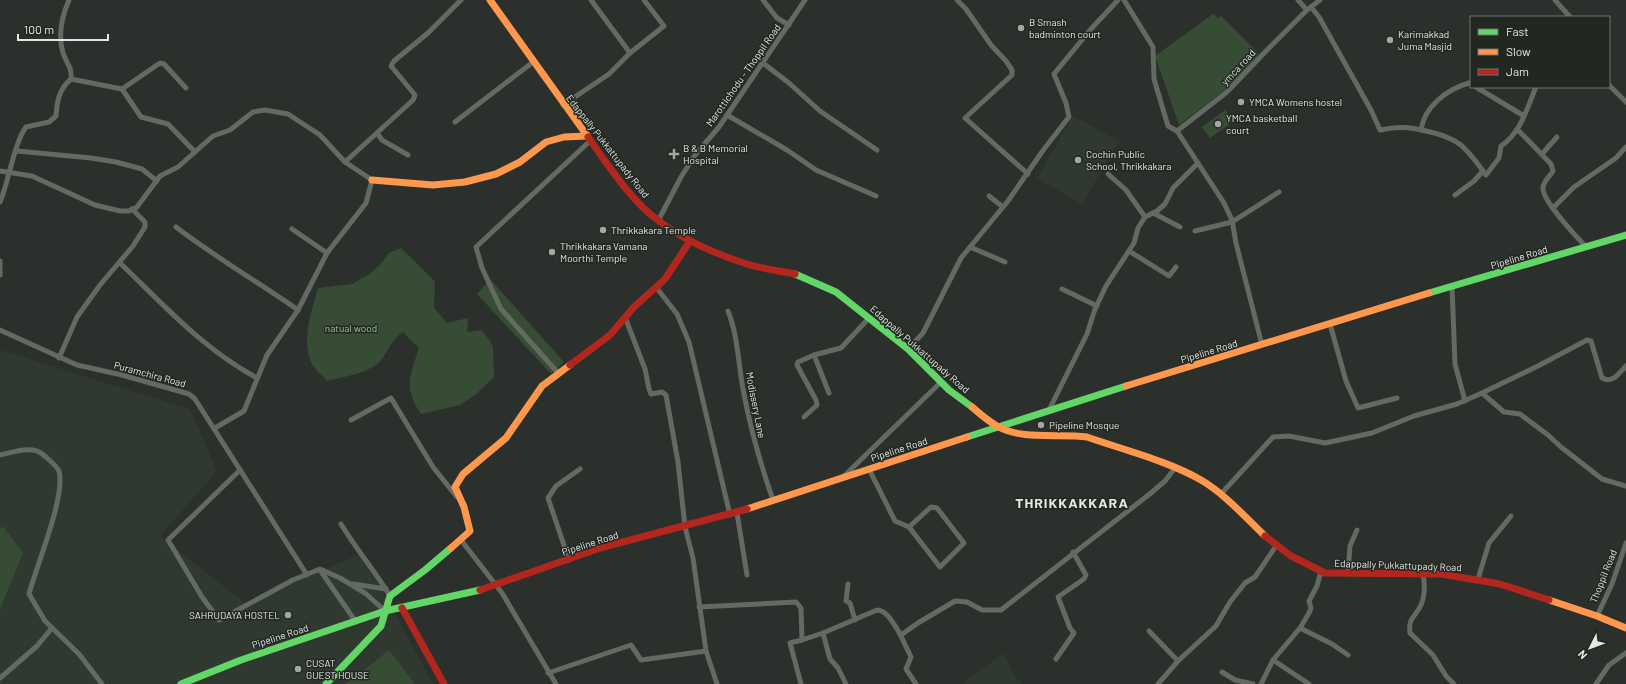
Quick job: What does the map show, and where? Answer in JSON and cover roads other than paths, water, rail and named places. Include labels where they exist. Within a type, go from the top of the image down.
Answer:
[{"type":"street","points":[[0,202],[17,151],[20,136],[26,127],[49,122],[56,116],[57,104],[62,87],[71,79],[71,70],[63,52],[60,34],[69,0]]},
{"type":"street","points":[[345,162],[415,97],[408,85],[391,66],[428,33],[461,0]]},
{"type":"street","name":"Edappally Pukkattupady Road","points":[[490,0],[563,105],[588,138],[631,194],[658,221],[690,241],[735,260],[794,274],[829,288],[908,350],[940,382],[998,427],[1030,436],[1072,435],[1087,437],[1175,468],[1201,480],[1221,494],[1276,546],[1291,556],[1325,573],[1441,574],[1478,579],[1500,584],[1597,616],[1626,628]]},
{"type":"street","points":[[591,0],[630,53]]},
{"type":"street","points":[[563,105],[609,74],[630,53],[664,26],[644,0]]},
{"type":"street","points":[[763,0],[777,18],[788,25]]},
{"type":"street","name":"Marottichodu - Thoppil Road","points":[[658,221],[681,177],[695,155],[714,134],[805,0]]},
{"type":"street","points":[[957,0],[966,9],[1012,70],[1012,75],[965,118],[1028,174]]},
{"type":"street","points":[[908,350],[923,333],[961,258],[1003,207],[1028,174],[1044,149],[1069,117],[1066,103],[1054,74],[1091,29],[1118,0]]},
{"type":"street","points":[[1124,0],[1152,47],[1154,79],[1168,126],[1177,131],[1224,203],[1232,222],[1262,345]]},
{"type":"street","points":[[1298,0],[1319,17],[1371,110],[1380,130],[1403,126],[1447,136],[1468,151],[1486,175],[1499,158],[1501,146],[1509,141],[1524,116],[1536,88]]},
{"type":"street","points":[[1309,8],[1320,0]]},
{"type":"street","points":[[1556,0],[1569,16]]},
{"type":"street","name":"ymca road","points":[[1177,131],[1228,92],[1266,50],[1309,8]]},
{"type":"street","points":[[455,122],[534,62]]},
{"type":"street","points":[[122,89],[160,63],[164,64],[186,88]]},
{"type":"street","points":[[763,63],[789,83],[820,111],[877,150]]},
{"type":"street","points":[[71,79],[122,89],[141,117],[168,124],[196,152]]},
{"type":"street","points":[[1421,130],[1422,120],[1432,106],[1456,87],[1470,84]]},
{"type":"street","points":[[1610,86],[1626,102]]},
{"type":"street","points":[[1478,88],[1524,116]]},
{"type":"street","points":[[0,171],[32,176],[95,205],[120,211],[132,210],[137,207],[160,176],[178,166],[213,136],[230,130],[253,112],[265,110],[288,114],[320,134],[345,162],[372,180],[433,185],[465,182],[496,174],[520,162],[546,142],[564,138],[588,138]]},
{"type":"street","points":[[727,115],[786,150],[816,170],[876,196]]},
{"type":"street","points":[[1517,128],[1553,168],[1553,171],[1543,185],[1543,191],[1553,208],[1586,247]]},
{"type":"street","points":[[377,132],[382,140],[408,155]]},
{"type":"street","points":[[1542,154],[1557,137]]},
{"type":"street","points":[[559,374],[501,309],[482,268],[476,247],[588,138]]},
{"type":"street","points":[[1553,208],[1574,187],[1616,158],[1626,147]]},
{"type":"street","points":[[17,151],[91,158],[116,162],[142,169],[157,181]]},
{"type":"street","points":[[1049,410],[1087,334],[1106,286],[1134,243],[1138,228],[1145,216],[1165,204],[1174,188],[1198,163]]},
{"type":"street","points":[[1455,195],[1474,181],[1483,171]]},
{"type":"street","points":[[1108,174],[1126,190],[1145,216]]},
{"type":"street","points":[[215,428],[244,411],[267,355],[298,310],[328,253],[366,203],[372,180]]},
{"type":"street","points":[[1195,231],[1232,222],[1279,192]]},
{"type":"street","points":[[989,196],[1003,207]]},
{"type":"street","points":[[60,358],[77,317],[100,285],[120,263],[145,227],[145,222],[132,210]]},
{"type":"street","points":[[1153,212],[1180,227]]},
{"type":"street","points":[[176,227],[211,253],[249,276],[298,310]]},
{"type":"street","points":[[292,229],[328,253]]},
{"type":"street","name":"Pipeline Road","points":[[181,684],[241,660],[385,611],[473,593],[600,548],[733,514],[1049,410],[1452,286],[1626,236]]},
{"type":"street","points":[[326,684],[381,626],[390,596],[470,532],[463,504],[455,487],[463,474],[506,438],[542,386],[610,335],[625,317],[665,279],[690,241]]},
{"type":"street","points":[[970,247],[1005,262]]},
{"type":"street","points":[[1129,251],[1169,276],[1176,267]]},
{"type":"street","points":[[0,261],[0,275]]},
{"type":"street","points":[[120,263],[200,341],[224,359],[257,378]]},
{"type":"street","points":[[1452,286],[1454,364],[1465,401]]},
{"type":"street","points":[[656,287],[677,314],[688,342],[733,514],[746,575]]},
{"type":"street","points":[[1062,289],[1097,306]]},
{"type":"street","name":"Modissery Lane","points":[[728,311],[736,336],[738,360],[750,427],[773,500]]},
{"type":"street","points":[[625,317],[645,368],[648,389],[651,394],[662,392],[666,395],[678,462],[685,527],[693,558],[706,652],[717,684]]},
{"type":"street","points":[[804,417],[817,405],[816,400],[797,365],[798,362],[814,355],[841,348],[869,318]]},
{"type":"street","points":[[1330,324],[1346,381],[1358,408],[1397,398]]},
{"type":"street","name":"Puramchira Road","points":[[0,330],[77,366],[122,375],[189,394],[195,398],[306,575]]},
{"type":"street","points":[[1221,494],[1274,437],[1289,436],[1325,443],[1372,432],[1414,416],[1465,401],[1587,340],[1591,341],[1602,378],[1612,380],[1626,366]]},
{"type":"street","points":[[814,355],[830,393]]},
{"type":"street","points":[[841,479],[940,382]]},
{"type":"street","points":[[1482,392],[1504,412],[1520,414],[1548,434],[1561,447],[1602,479],[1626,486]]},
{"type":"street","points":[[351,420],[391,398],[433,467],[463,504]]},
{"type":"street","points":[[0,455],[19,451],[37,451],[56,466],[59,471],[57,498],[49,533],[29,594],[45,621],[79,654],[102,684]]},
{"type":"street","points":[[900,634],[955,601],[967,602],[982,610],[1001,610],[1073,552],[1154,490],[1175,468]]},
{"type":"street","points":[[569,560],[548,498],[556,486],[580,469]]},
{"type":"street","points":[[869,469],[895,521],[909,527],[940,567],[964,543],[937,508],[931,507],[909,527]]},
{"type":"street","points":[[240,470],[168,540],[202,597],[219,620],[293,580],[320,569],[349,583],[365,593],[385,611]]},
{"type":"street","points":[[1478,579],[1489,543],[1511,516]]},
{"type":"street","points":[[341,524],[356,548],[376,573],[390,596]]},
{"type":"street","points":[[1348,572],[1350,546],[1357,530]]},
{"type":"street","points":[[461,540],[496,585],[556,684]]},
{"type":"street","name":"Thoppil Road","points":[[1597,616],[1612,584],[1626,543]]},
{"type":"street","points":[[1160,683],[1178,661],[1216,626],[1230,602],[1245,583],[1255,577],[1276,546]]},
{"type":"street","points":[[1056,659],[1074,633],[1070,628],[1058,597],[1084,579],[1086,575],[1073,552]]},
{"type":"street","points":[[320,569],[356,622]]},
{"type":"street","points":[[1260,684],[1273,660],[1300,628],[1309,613],[1309,601],[1317,586],[1321,571]]},
{"type":"street","points":[[1423,574],[1424,595],[1421,605],[1410,620],[1410,633],[1433,655],[1446,676],[1454,684]]},
{"type":"street","points":[[349,583],[386,589]]},
{"type":"street","points":[[848,584],[846,601],[850,603],[855,620]]},
{"type":"street","points":[[699,607],[796,602],[801,608],[802,640]]},
{"type":"street","points":[[402,608],[444,684]]},
{"type":"street","points":[[800,684],[790,643],[822,633],[877,610],[881,610],[887,615],[900,634],[911,657],[906,669],[916,684]]},
{"type":"street","points":[[0,678],[37,646],[52,628]]},
{"type":"street","points":[[1300,628],[1332,644],[1348,655]]},
{"type":"street","points":[[1149,630],[1178,661]]},
{"type":"street","points":[[822,633],[830,659],[838,668],[846,684]]},
{"type":"street","points":[[548,673],[631,645],[636,656],[641,660],[706,652]]},
{"type":"street","points":[[1596,684],[1609,665],[1626,652]]},
{"type":"street","points":[[1273,660],[1309,684]]},
{"type":"street","points":[[1222,672],[1235,680],[1253,684]]},
{"type":"place","name":"B Smash badminton court","points":[[1021,28]]},
{"type":"place","name":"Karimakkad Juma Masjid","points":[[1390,40]]},
{"type":"place","name":"YMCA Womens hostel","points":[[1241,102]]},
{"type":"place","name":"YMCA basketball court","points":[[1218,124]]},
{"type":"place","name":"B & B Memorial Hospital","points":[[674,154]]},
{"type":"place","name":"Cochin Public School, Thrikkakara","points":[[1078,160]]},
{"type":"place","name":"Thrikkakara Temple","points":[[603,230]]},
{"type":"place","name":"Thrikkakara Vamana Moorthi Temple","points":[[552,252]]},
{"type":"place","name":"Pipeline Mosque","points":[[1041,425]]},
{"type":"place","name":"SAHRUDAYA HOSTEL","points":[[288,615]]},
{"type":"place","name":"CUSAT GUEST HOUSE","points":[[298,669]]},
{"type":"district","name":"THRIKKAKKARA","points":[[1072,502]]},
{"type":"park label","name":"natual wood","points":[[351,328]]}]
